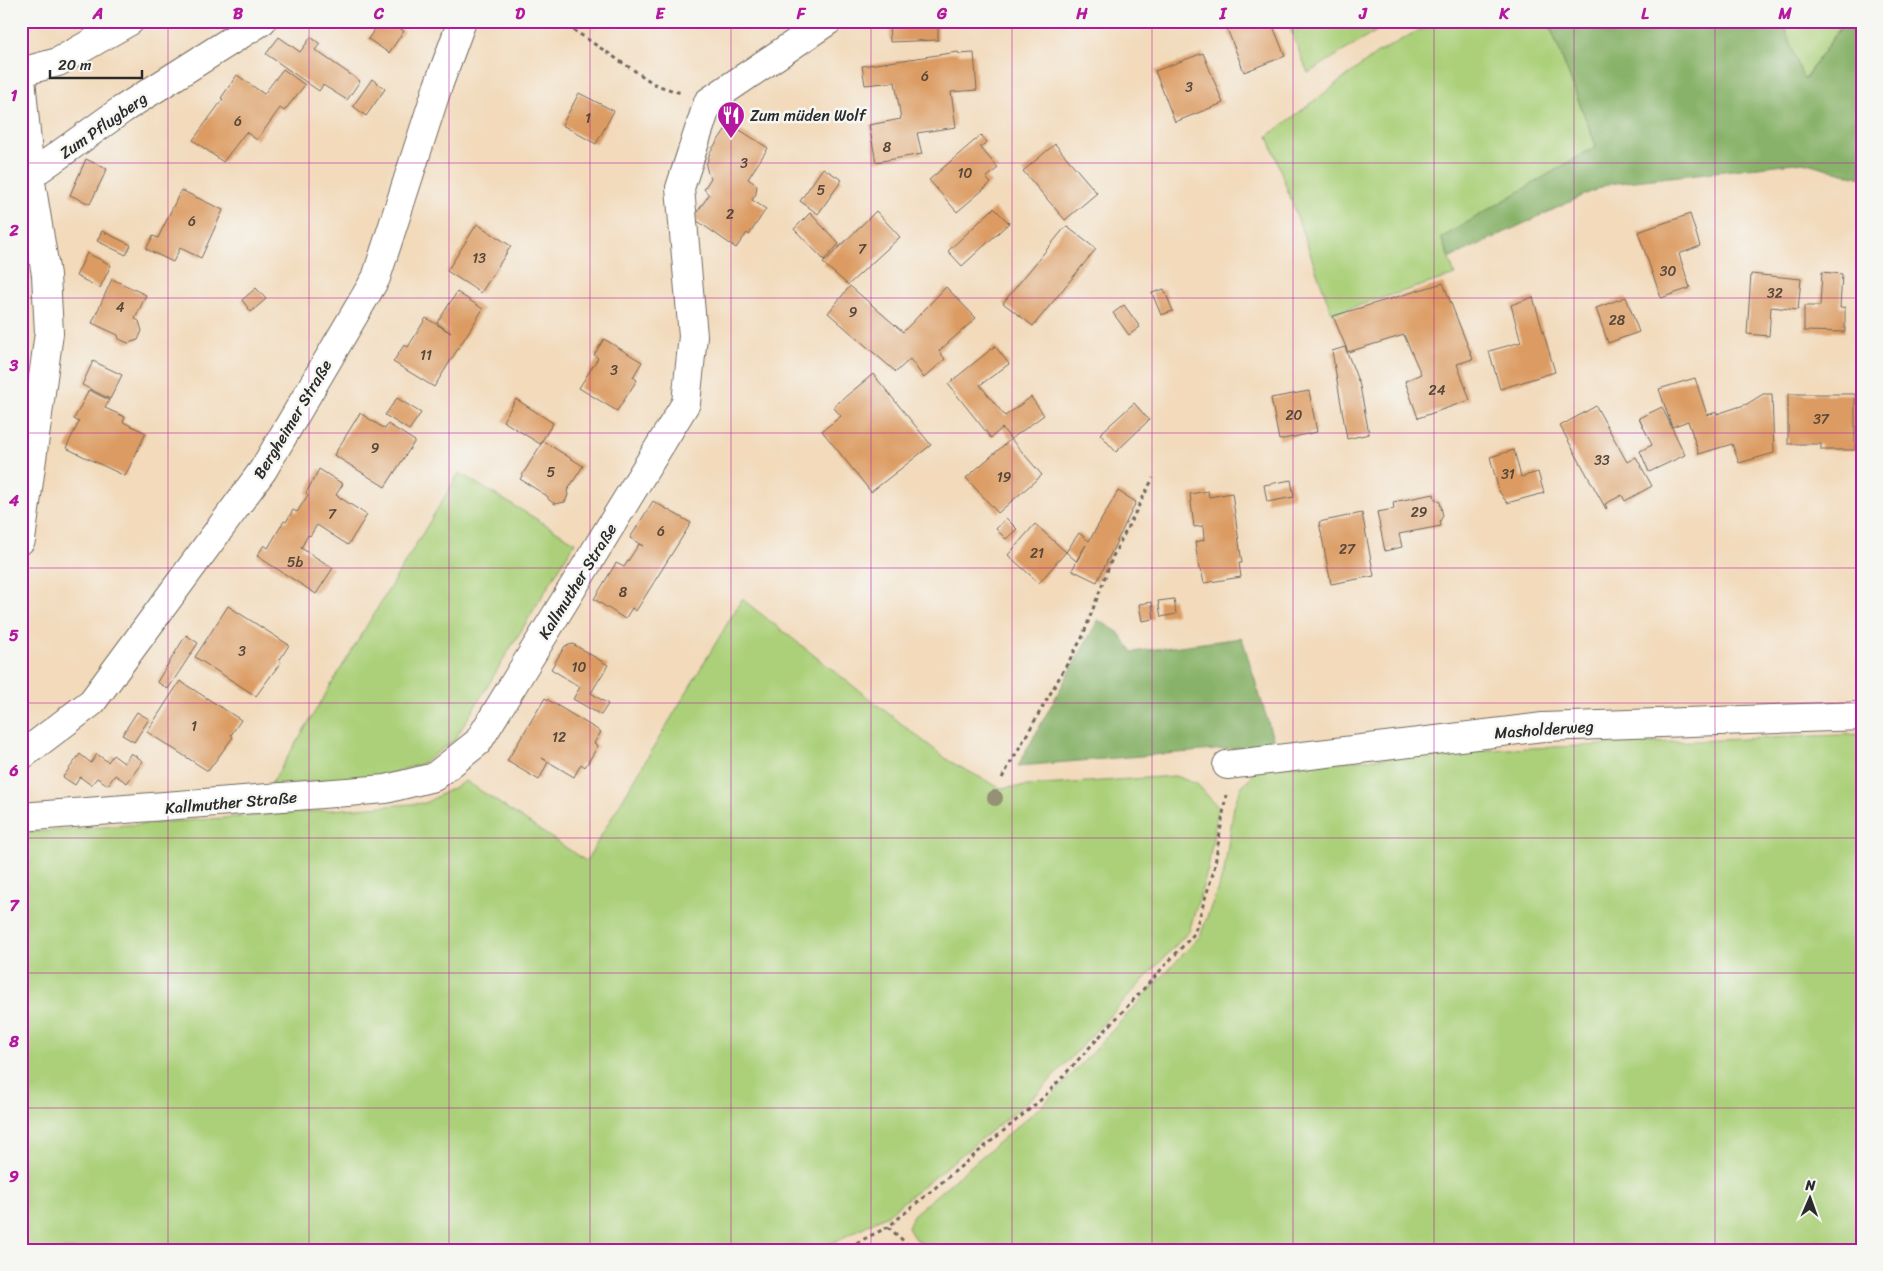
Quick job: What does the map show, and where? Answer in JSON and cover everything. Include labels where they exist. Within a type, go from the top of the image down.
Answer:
[{"type":"street","points":[[21,72],[58,62],[130,21]]},
{"type":"street","name":"Zum Pflugberg","points":[[25,179],[123,109],[262,21]]},
{"type":"street","name":"Bergheimer Straße","points":[[21,756],[92,702],[263,470],[376,278],[438,86],[462,21]]},
{"type":"street","name":"Kallmuther Straße","points":[[21,818],[386,789],[434,777],[478,742],[686,404],[693,336],[680,188],[708,102],[828,21]]},
{"type":"street","points":[[21,78],[25,179],[46,275],[49,333],[21,540]]},
{"type":"street","name":"Masholderweg","points":[[1227,765],[1543,726],[1862,716]]},
{"type":"path","points":[[560,21],[656,85]]},
{"type":"path","points":[[1002,778],[1082,638],[1113,556],[1152,478]]},
{"type":"path","points":[[842,1250],[888,1228],[1043,1098],[1194,934],[1214,870],[1226,806],[1227,765]]},
{"type":"path","points":[[888,1228],[914,1250]]},
{"type":"green space","points":[[1287,21],[1393,21],[1308,73]]},
{"type":"green space","points":[[1435,21],[1548,21],[1596,146],[1441,238],[1455,275],[1332,314],[1268,136],[1376,54]]},
{"type":"green space","points":[[1548,21],[1782,21],[1804,80],[1845,21],[1862,21],[1862,178],[1803,162],[1608,184],[1450,258],[1441,238],[1596,146]]},
{"type":"green space","points":[[1782,21],[1845,21],[1803,80]]},
{"type":"green space","points":[[459,473],[575,542],[454,741],[421,764],[376,778],[270,786]]},
{"type":"green space","points":[[742,599],[949,761],[1000,788],[1175,776],[1197,784],[1218,807],[1208,869],[1189,931],[1039,1092],[887,1215],[819,1250],[21,1250],[21,833],[425,803],[466,781],[586,861]]},
{"type":"green space","points":[[1098,620],[1118,632],[1133,652],[1242,638],[1275,745],[1018,766]]},
{"type":"green space","points":[[1862,734],[1862,1250],[932,1250],[914,1238],[908,1228],[913,1215],[1046,1102],[1200,936],[1224,872],[1234,806],[1241,787],[1259,768],[1485,750]]},
{"type":"building","points":[[380,21],[389,21],[404,31],[389,53],[368,39]]},
{"type":"building","points":[[889,21],[938,21],[938,40],[890,42]]},
{"type":"building","points":[[1224,21],[1271,21],[1285,56],[1244,72]]},
{"type":"building","points":[[279,37],[300,52],[311,37],[320,44],[315,50],[360,81],[347,100],[323,85],[319,91],[266,54]]},
{"type":"building","points":[[958,52],[959,54],[974,53],[977,90],[951,92],[956,127],[917,133],[922,154],[876,162],[869,125],[901,119],[895,82],[865,85],[862,66]]},
{"type":"building","points":[[1203,53],[1223,103],[1175,122],[1155,71]]},
{"type":"building","points":[[283,69],[305,85],[284,111],[280,108],[257,140],[246,132],[223,162],[193,140],[223,99],[221,98],[237,75],[264,94]]},
{"type":"building","points":[[372,79],[385,89],[366,116],[353,106]]},
{"type":"building","points":[[579,93],[614,111],[596,144],[562,125]]},
{"type":"building","points":[[737,128],[768,148],[748,179],[757,185],[756,194],[752,200],[766,209],[749,235],[747,233],[736,248],[693,218],[709,195],[704,189],[711,178],[706,166],[710,152],[725,130]]},
{"type":"building","points":[[981,135],[987,142],[980,147],[998,168],[986,178],[991,183],[957,212],[929,180]]},
{"type":"building","points":[[1055,144],[1097,193],[1065,220],[1023,171]]},
{"type":"building","points":[[86,159],[107,169],[90,204],[70,195]]},
{"type":"building","points":[[823,168],[842,180],[818,214],[800,201]]},
{"type":"building","points":[[181,190],[223,210],[201,258],[180,248],[173,262],[146,249],[153,236],[158,238]]},
{"type":"building","points":[[994,208],[1009,223],[962,266],[948,251]]},
{"type":"building","points":[[876,211],[900,237],[848,285],[823,263]]},
{"type":"building","points":[[810,213],[839,244],[824,260],[794,229]]},
{"type":"building","points":[[1690,214],[1700,246],[1679,254],[1690,288],[1661,298],[1638,232]]},
{"type":"building","points":[[477,224],[511,246],[481,293],[447,271]]},
{"type":"building","points":[[1066,226],[1096,249],[1033,326],[1003,303]]},
{"type":"building","points":[[102,231],[131,245],[126,255],[97,241]]},
{"type":"building","points":[[87,253],[111,265],[100,288],[76,276]]},
{"type":"building","points":[[1822,272],[1842,274],[1840,308],[1845,307],[1845,332],[1804,331],[1804,306],[1820,306]]},
{"type":"building","points":[[1751,274],[1801,279],[1798,310],[1771,307],[1769,336],[1747,334]]},
{"type":"building","points":[[112,279],[146,295],[135,319],[139,321],[142,331],[138,340],[128,343],[119,339],[118,335],[92,323]]},
{"type":"building","points":[[1443,283],[1473,359],[1457,364],[1470,400],[1418,418],[1405,381],[1421,374],[1404,335],[1348,352],[1333,316]]},
{"type":"building","points":[[850,286],[903,332],[946,287],[976,318],[939,351],[945,359],[924,378],[910,359],[896,372],[828,313]]},
{"type":"building","points":[[256,288],[266,299],[251,312],[242,300]]},
{"type":"building","points":[[1164,289],[1173,311],[1161,315],[1152,293]]},
{"type":"building","points":[[457,292],[483,309],[434,387],[393,362],[404,345],[408,347],[426,318],[451,333],[437,323]]},
{"type":"building","points":[[1533,297],[1555,372],[1500,389],[1489,351],[1521,342],[1511,305]]},
{"type":"building","points":[[1626,297],[1639,332],[1608,343],[1596,308]]},
{"type":"building","points":[[1124,305],[1140,327],[1129,335],[1113,313]]},
{"type":"building","points":[[604,339],[642,362],[633,377],[637,380],[617,411],[579,388],[598,358],[594,355]]},
{"type":"building","points":[[995,346],[1009,364],[980,385],[1005,416],[1031,397],[1044,415],[1011,439],[1002,428],[991,438],[948,384]]},
{"type":"building","points":[[1345,347],[1360,386],[1369,434],[1347,439],[1332,351]]},
{"type":"building","points":[[93,361],[122,375],[110,399],[82,385]]},
{"type":"building","points":[[873,374],[931,445],[871,492],[822,431],[841,416],[833,407]]},
{"type":"building","points":[[1695,378],[1707,415],[1717,412],[1717,414],[1747,404],[1763,394],[1772,394],[1774,453],[1739,463],[1732,444],[1699,454],[1688,421],[1672,427],[1659,389]]},
{"type":"building","points":[[89,390],[109,400],[105,408],[125,417],[123,422],[146,433],[125,476],[66,448],[79,422],[74,419]]},
{"type":"building","points":[[1309,391],[1317,432],[1279,440],[1271,398]]},
{"type":"building","points":[[1788,394],[1855,394],[1855,450],[1821,450],[1821,444],[1788,444]]},
{"type":"building","points":[[397,398],[421,413],[409,430],[385,415]]},
{"type":"building","points":[[516,399],[553,423],[540,444],[503,421]]},
{"type":"building","points":[[1134,403],[1149,420],[1116,452],[1100,434]]},
{"type":"building","points":[[1596,406],[1627,462],[1636,457],[1652,486],[1625,501],[1622,495],[1605,504],[1606,509],[1560,426]]},
{"type":"building","points":[[1662,407],[1685,455],[1649,472],[1640,451],[1652,445],[1639,418]]},
{"type":"building","points":[[360,413],[385,429],[388,424],[415,441],[385,487],[334,455]]},
{"type":"building","points":[[1011,439],[1042,475],[998,513],[966,478]]},
{"type":"building","points":[[543,441],[583,466],[567,491],[568,495],[565,502],[555,504],[547,496],[520,479]]},
{"type":"building","points":[[1514,450],[1521,477],[1538,472],[1544,493],[1507,503],[1499,491],[1490,457]]},
{"type":"building","points":[[319,469],[343,484],[336,495],[367,515],[348,545],[317,525],[310,536],[308,535],[301,548],[333,568],[316,594],[257,556],[264,545],[268,548],[293,510],[297,512],[308,495],[306,493]]},
{"type":"building","points":[[1291,480],[1294,497],[1267,502],[1264,485]]},
{"type":"building","points":[[1118,491],[1136,502],[1097,582],[1072,570],[1086,545],[1076,561],[1066,552],[1079,533],[1089,541]]},
{"type":"building","points":[[1208,491],[1209,497],[1232,493],[1242,563],[1239,563],[1241,577],[1204,583],[1201,569],[1199,569],[1195,542],[1204,540],[1203,526],[1194,527],[1190,494]]},
{"type":"building","points":[[1434,494],[1435,499],[1440,502],[1443,516],[1440,521],[1441,526],[1399,534],[1402,547],[1385,551],[1377,512],[1394,509],[1393,502]]},
{"type":"building","points":[[653,501],[691,523],[636,611],[632,608],[625,619],[594,599],[616,563],[624,567],[639,544],[643,546],[630,538]]},
{"type":"building","points":[[1362,513],[1374,576],[1331,584],[1319,522]]},
{"type":"building","points":[[1006,518],[1017,529],[1006,539],[996,529]]},
{"type":"building","points":[[1035,524],[1066,552],[1039,583],[1008,555]]},
{"type":"building","points":[[1174,599],[1176,614],[1161,617],[1158,601]]},
{"type":"building","points":[[1152,602],[1154,619],[1142,621],[1139,604]]},
{"type":"building","points":[[228,606],[289,645],[279,661],[281,662],[256,696],[195,657]]},
{"type":"building","points":[[186,635],[198,643],[168,689],[157,682]]},
{"type":"building","points":[[573,644],[608,665],[591,693],[608,704],[601,715],[573,699],[580,687],[551,669],[565,646]]},
{"type":"building","points":[[180,681],[241,720],[231,735],[233,737],[208,771],[147,732]]},
{"type":"building","points":[[545,698],[601,732],[594,743],[598,746],[585,767],[581,764],[574,777],[542,758],[548,762],[539,780],[507,761]]},
{"type":"building","points":[[137,712],[149,719],[134,742],[122,735]]},
{"type":"building","points":[[131,753],[143,761],[127,783],[115,775],[108,785],[97,778],[91,785],[80,777],[75,785],[63,777],[80,754],[91,763],[97,754],[108,762],[113,755],[124,763]]},
{"type":"place","name":"Zum müden Wolf","points":[[731,139]]}]
